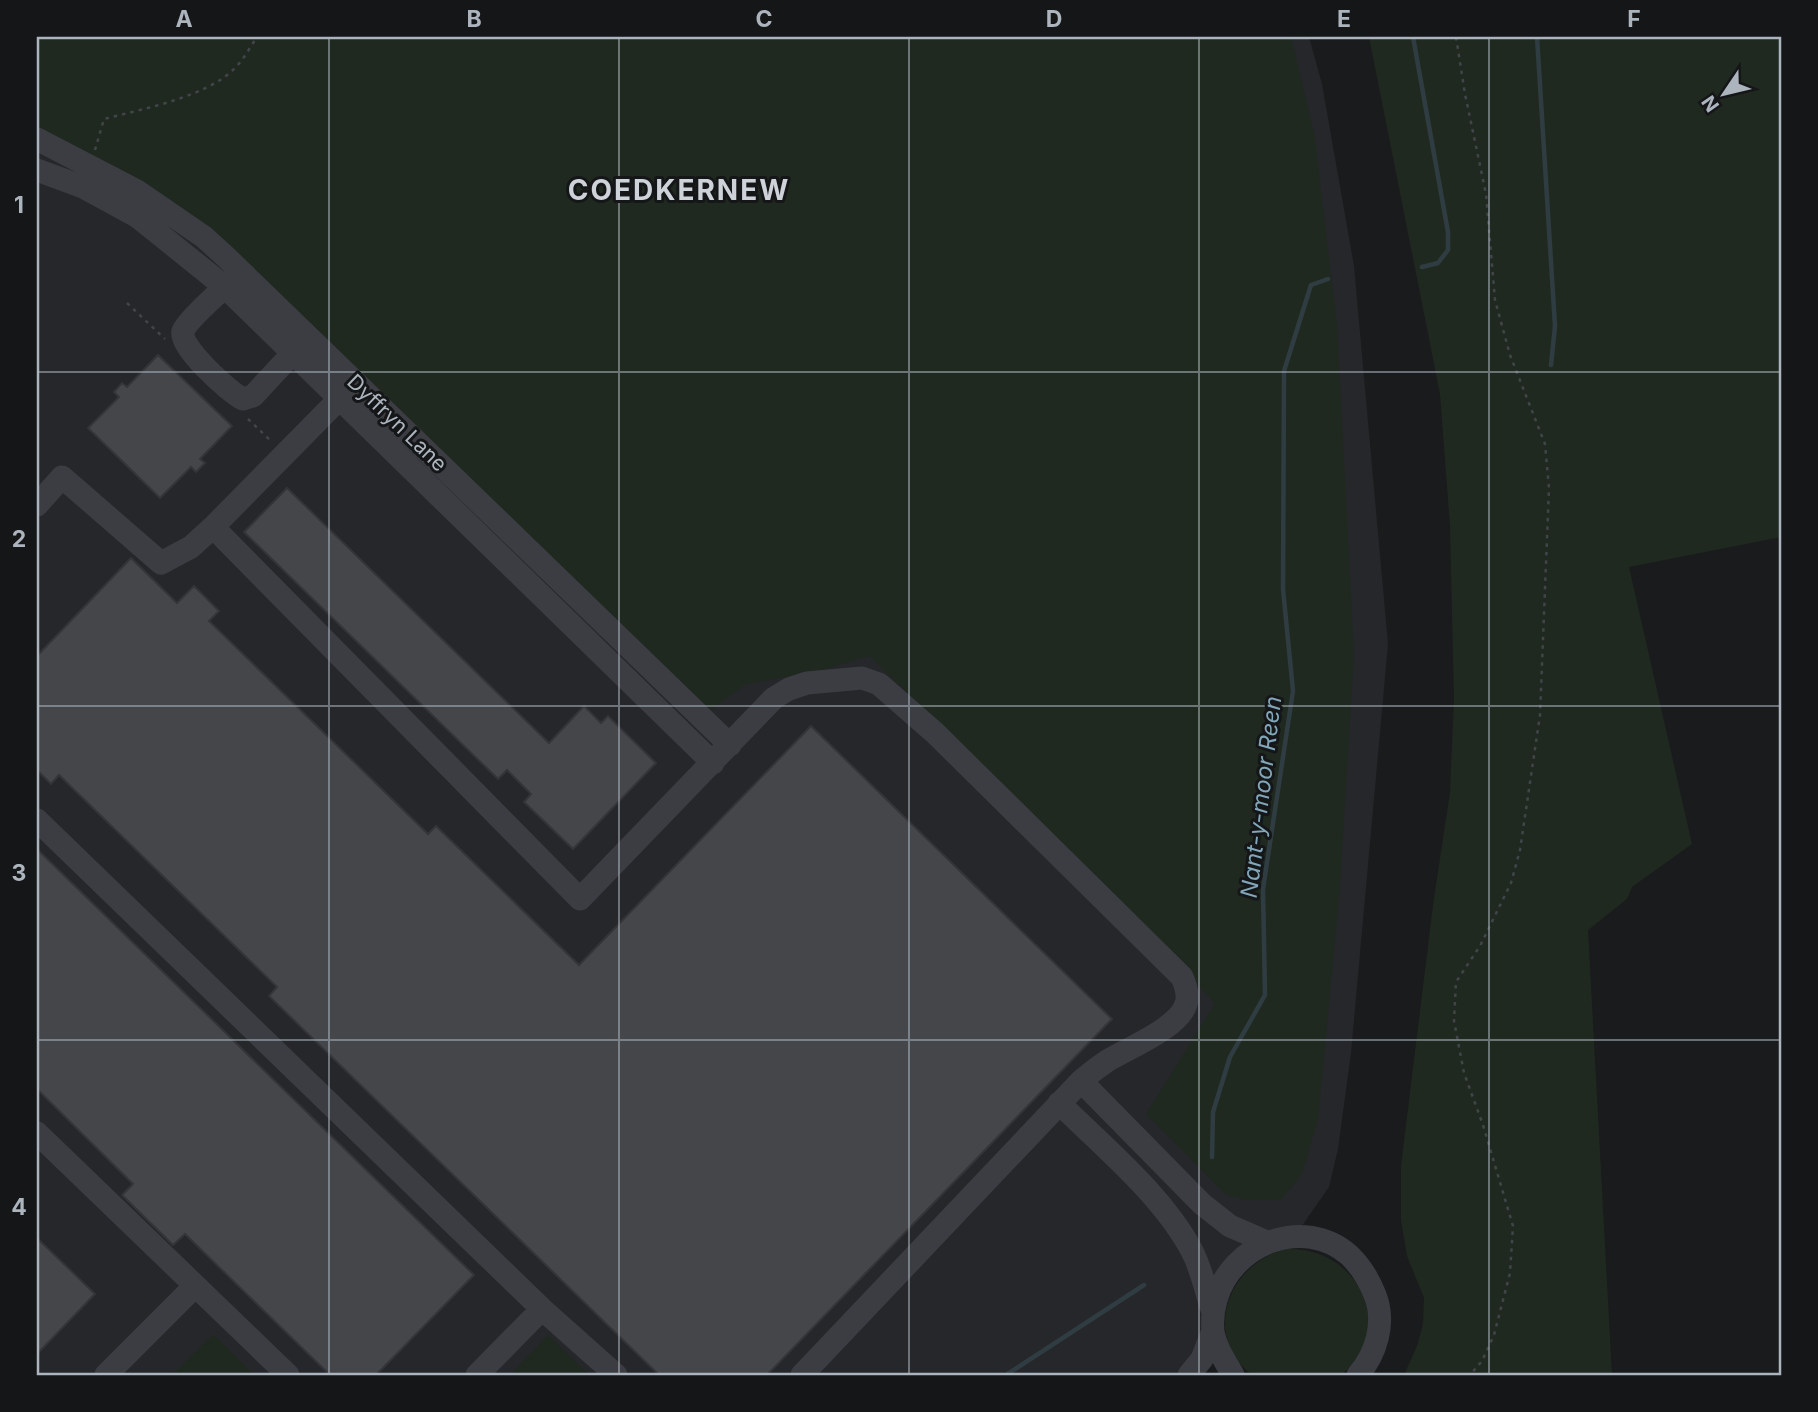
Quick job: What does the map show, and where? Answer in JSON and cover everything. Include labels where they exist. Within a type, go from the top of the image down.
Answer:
[{"type":"street","name":"Dyffryn Lane","points":[[37,139],[225,287],[293,353],[348,391],[730,745]]},
{"type":"street","name":"Dyffryn Lane","points":[[37,170],[87,176],[137,191],[204,237],[348,391],[713,763]]},
{"type":"street","points":[[225,287],[183,330],[183,340],[189,350],[238,396],[246,399],[253,396],[293,353]]},
{"type":"street","points":[[37,505],[62,477],[161,563],[191,547],[213,527],[348,391]]},
{"type":"street","points":[[213,527],[580,899],[774,698],[807,683],[862,678],[879,684],[936,733],[1182,977],[1187,995],[1186,1005],[1178,1017],[1168,1026],[1105,1062],[1081,1081],[802,1375]]},
{"type":"street","points":[[37,820],[542,1309],[616,1375]]},
{"type":"street","points":[[1081,1081],[1202,1204],[1230,1226],[1266,1242]]},
{"type":"street","points":[[1059,1103],[1132,1173],[1176,1227],[1193,1253],[1220,1355],[1233,1375]]},
{"type":"street","points":[[37,1133],[288,1375]]},
{"type":"street","points":[[1189,1375],[1202,1359],[1220,1285],[1236,1262],[1266,1242],[1296,1236],[1323,1241],[1348,1254],[1368,1277],[1379,1304],[1379,1334],[1369,1362],[1358,1375]]},
{"type":"street","points":[[106,1375],[195,1286]]},
{"type":"street","points":[[477,1375],[542,1309]]},
{"type":"path","points":[[87,176],[104,119],[170,102],[213,83],[235,68],[257,37]]},
{"type":"path","points":[[1456,37],[1486,194],[1495,300],[1510,355],[1545,444],[1549,488],[1540,715],[1520,850],[1511,883],[1480,946],[1456,982],[1454,1021],[1464,1073],[1483,1125],[1513,1226],[1510,1273],[1494,1335],[1482,1362],[1470,1375]]},
{"type":"shaded area","points":[[37,37],[1309,37],[1322,84],[1354,266],[1388,644],[1351,1053],[1338,1149],[1329,1187],[1295,1236],[1236,1262],[1189,1375],[37,1375]]},
{"type":"shaded area","points":[[37,37],[1291,37],[1314,133],[1337,325],[1354,655],[1339,899],[1318,1119],[1302,1174],[1281,1200],[1246,1200],[1226,1195],[1146,1114],[1215,1003],[1024,805],[869,656],[825,669],[744,685],[710,711],[193,219],[37,129]]},
{"type":"shaded area","points":[[1369,37],[1781,37],[1781,537],[1629,567],[1692,844],[1632,887],[1627,899],[1588,930],[1612,1375],[1404,1375],[1423,1324],[1424,1298],[1407,1256],[1401,1220],[1401,1166],[1433,905],[1450,792],[1454,699],[1450,526],[1440,394]]},
{"type":"shaded area","points":[[1287,1249],[1312,1252],[1334,1261],[1351,1276],[1362,1294],[1368,1315],[1367,1336],[1358,1357],[1341,1375],[1252,1375],[1236,1359],[1227,1340],[1225,1321],[1228,1302],[1237,1284],[1250,1269],[1267,1257]]},
{"type":"shaded area","points":[[213,1334],[254,1375],[172,1375]]},
{"type":"shaded area","points":[[548,1335],[589,1375],[510,1375]]},
{"type":"building","points":[[158,355],[232,426],[200,459],[205,463],[196,472],[191,467],[160,498],[88,428],[119,397],[114,392],[122,383],[127,387]]},
{"type":"building","points":[[287,488],[549,743],[584,706],[601,723],[608,716],[656,763],[573,849],[524,802],[531,794],[507,770],[498,779],[244,532]]},
{"type":"building","points":[[131,558],[177,603],[194,586],[219,611],[209,621],[428,834],[436,826],[579,965],[811,726],[1112,1019],[767,1375],[659,1375],[269,996],[277,987],[59,775],[51,784],[37,770],[37,656]]},
{"type":"building","points":[[37,849],[474,1275],[376,1375],[330,1375],[185,1234],[173,1245],[122,1195],[133,1184],[37,1089]]},
{"type":"building","points":[[37,1238],[95,1294],[37,1354]]},
{"type":"waterway","name":"Nant-y-moor Reen","points":[[1413,37],[1448,232],[1448,250],[1438,263],[1422,267]]},
{"type":"waterway","points":[[1537,37],[1555,326],[1551,365]]},
{"type":"waterway","name":"Nant-y-moor Reen","points":[[1212,1157],[1213,1112],[1230,1057],[1265,995],[1263,889],[1293,691],[1283,589],[1284,371],[1311,285],[1328,279]]},
{"type":"waterway","name":"Nant-y-moor Reen","points":[[1006,1375],[1144,1285]]},
{"type":"district","name":"COEDKERNEW","points":[[679,190]]}]
